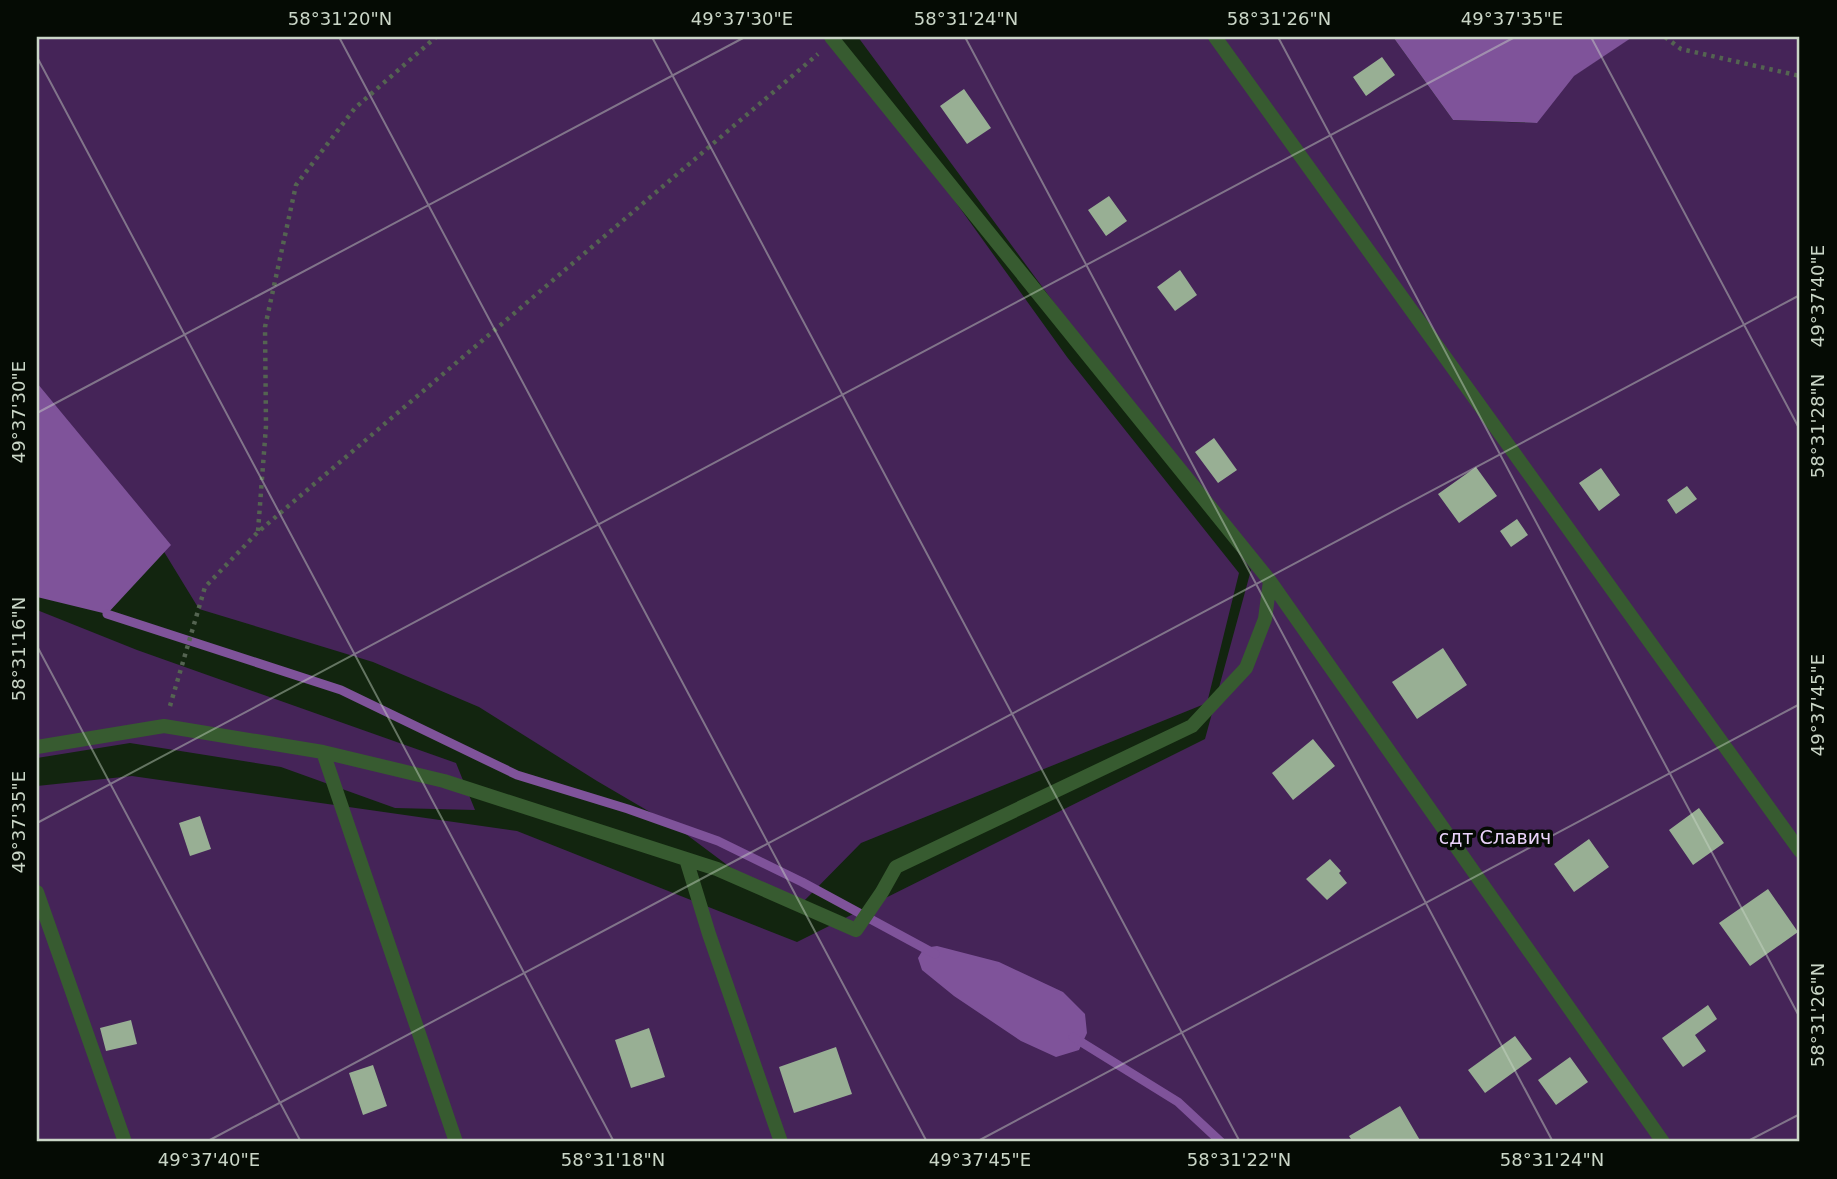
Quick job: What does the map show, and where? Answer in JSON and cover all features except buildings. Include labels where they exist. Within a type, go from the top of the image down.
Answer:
[{"type":"lane","points":[[1215,37],[1800,851]]},
{"type":"lane","points":[[833,38],[1270,581],[1663,1142]]},
{"type":"lane","points":[[37,747],[164,726],[323,752],[444,781],[717,869],[856,930],[896,867],[1192,726],[1247,668],[1265,619],[1270,581]]},
{"type":"lane","points":[[323,752],[456,1142]]},
{"type":"lane","points":[[686,859],[780,1142]]},
{"type":"lane","points":[[37,892],[125,1142]]},
{"type":"path","points":[[258,532],[266,426],[265,327],[296,185],[355,108],[436,37]]},
{"type":"path","points":[[1665,37],[1681,49],[1800,76]]},
{"type":"path","points":[[164,726],[205,587],[258,532],[833,38]]},
{"type":"green space","points":[[37,37],[837,37],[1067,357],[1239,573],[1207,703],[861,843],[803,902],[758,888],[679,829],[479,707],[373,662],[199,609],[155,537],[37,464]]},
{"type":"green space","name":"сдт Славич","points":[[858,37],[1393,37],[1453,120],[1536,123],[1573,76],[1629,37],[1800,37],[1800,1142],[37,1142],[37,786],[132,776],[517,831],[797,942],[1205,739],[1251,570]]},
{"type":"green space","points":[[37,610],[137,650],[456,763],[475,810],[395,808],[281,767],[130,743],[37,758]]},
{"type":"shaded area","points":[[1393,37],[1631,38],[1574,76],[1537,123],[1453,120]]},
{"type":"shaded area","points":[[37,383],[171,545],[107,614],[37,597]]},
{"type":"shaded area","points":[[937,946],[999,962],[1063,992],[1085,1014],[1087,1033],[1079,1050],[1056,1057],[1021,1041],[954,996],[922,970],[918,958],[924,948]]},
{"type":"waterway","points":[[107,614],[341,690],[517,775],[628,809],[718,841],[802,882],[935,954]]},
{"type":"waterway","points":[[1073,1037],[1178,1102],[1221,1142]]}]
